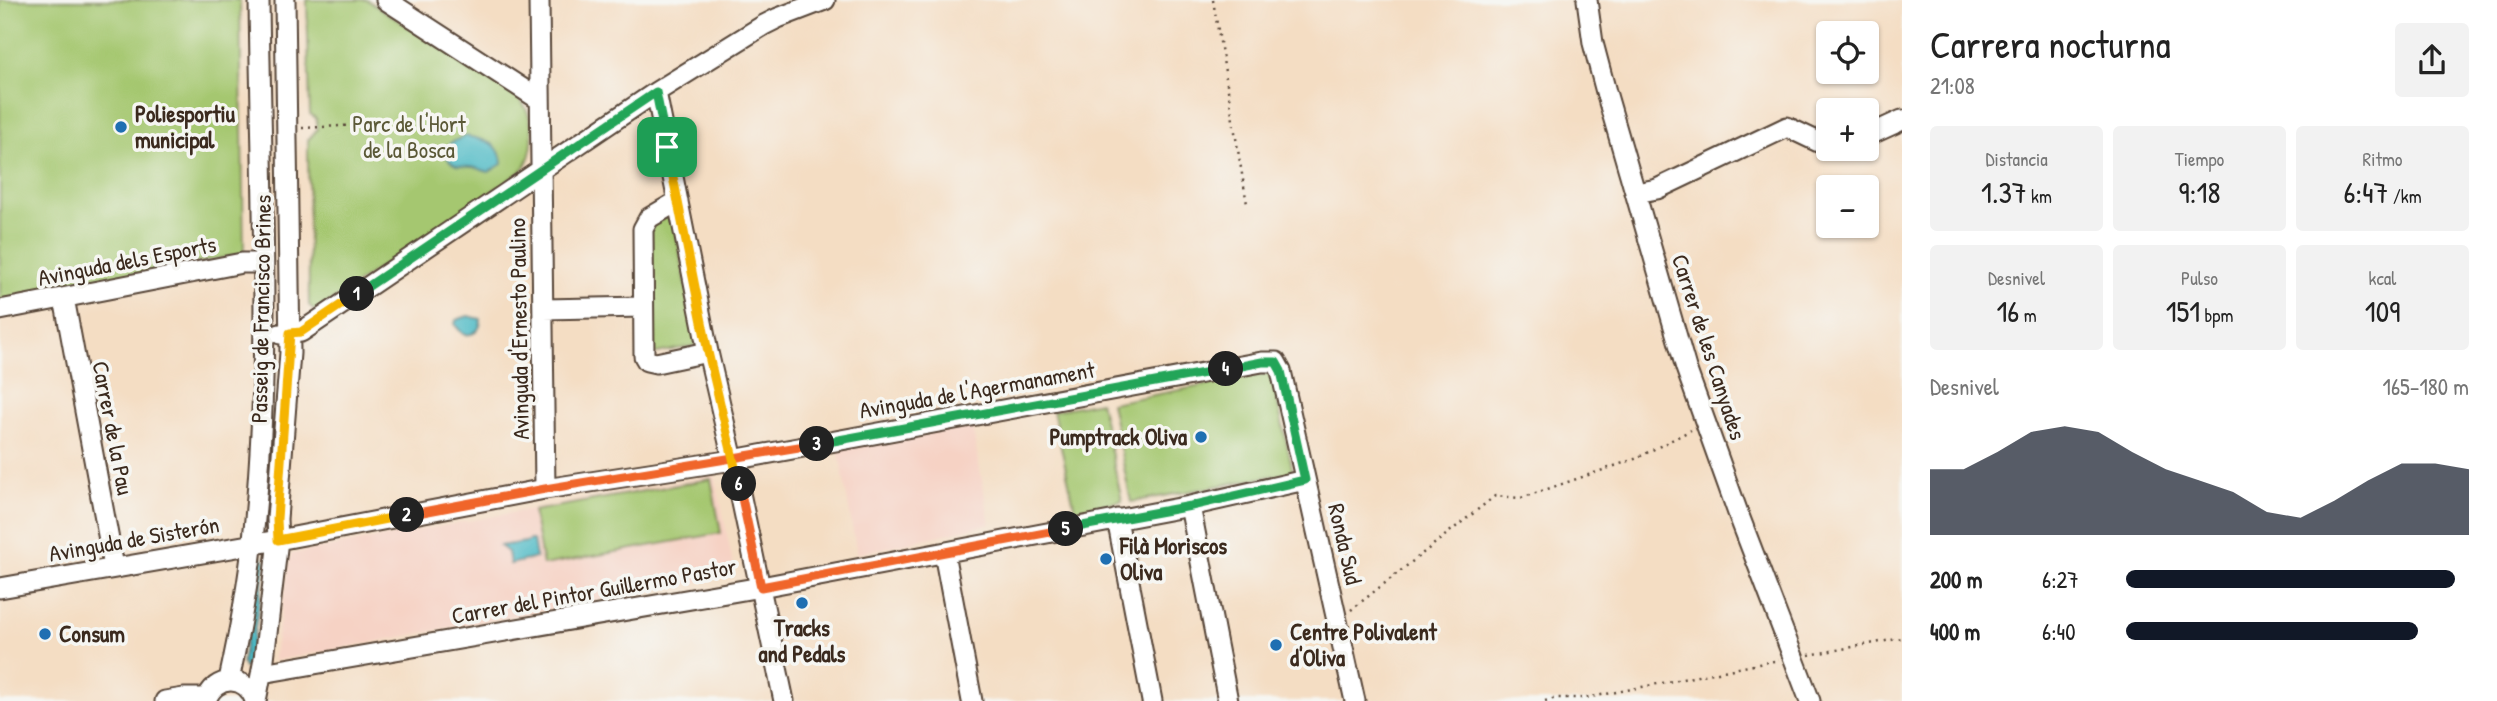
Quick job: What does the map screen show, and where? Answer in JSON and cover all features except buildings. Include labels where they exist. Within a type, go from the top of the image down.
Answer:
[{"type":"street","name":"Passeig de Francisco Brines","points":[[229,680],[234,609],[253,543],[264,343],[259,0]]},
{"type":"street","name":"Passeig de Francisco Brines","points":[[256,701],[262,673],[278,540],[277,519],[290,343],[285,0]]},
{"type":"street","points":[[386,0],[540,100]]},
{"type":"street","name":"Avinguda d'Ernesto Paulino","points":[[539,0],[545,489]]},
{"type":"street","points":[[264,343],[290,343],[301,332],[777,9],[825,0]]},
{"type":"street","name":"Carrer de les Canyades","points":[[1587,0],[1592,43],[1686,368],[1810,701]]},
{"type":"street","points":[[656,92],[708,352],[785,701]]},
{"type":"street","points":[[1879,131],[1902,120]]},
{"type":"street","points":[[1636,193],[1657,189],[1787,127],[1816,140]]},
{"type":"street","points":[[678,201],[649,218],[644,225],[644,356],[647,361],[656,363],[708,352]]},
{"type":"street","name":"Avinguda dels Esports","points":[[0,310],[242,263],[263,263]]},
{"type":"street","name":"Carrer de la Pau","points":[[64,298],[114,566]]},
{"type":"street","points":[[544,309],[643,307]]},
{"type":"street","name":"Avinguda de l'Agermanament","points":[[278,540],[545,489],[733,460],[1262,362],[1276,362],[1281,371],[1305,480]]},
{"type":"street","name":"Ronda Sud","points":[[1305,480],[1355,701]]},
{"type":"street","name":"Carrer del Pintor Guillermo Pastor","points":[[262,673],[761,587],[1191,506],[1305,480]]},
{"type":"street","points":[[1191,506],[1228,701]]},
{"type":"street","points":[[1117,519],[1152,701]]},
{"type":"street","name":"Avinguda de Sisterón","points":[[0,588],[114,566],[278,540]]},
{"type":"street","points":[[944,553],[972,701]]},
{"type":"street","points":[[165,701],[184,698],[206,700],[215,686],[229,680],[244,684],[256,701]]},
{"type":"path","points":[[1213,0],[1247,204]]},
{"type":"path","points":[[299,128],[379,124]]},
{"type":"path","points":[[1337,620],[1495,496],[1521,498],[1635,459],[1706,422]]},
{"type":"path","points":[[1545,701],[1557,698],[1586,698],[1902,638]]},
{"type":"shaded area","points":[[971,421],[990,524],[857,554],[838,447]]},
{"type":"shaded area","points":[[715,475],[735,575],[273,661],[291,554]]},
{"type":"green space","name":"Poliesportiu municipal","points":[[0,0],[240,0],[244,254],[0,300]]},
{"type":"green space","name":"Parc de l'Hort de la Bosca","points":[[307,0],[367,0],[516,96],[528,113],[532,134],[530,155],[520,172],[318,310],[309,305],[308,140],[318,129],[316,118],[310,114]]},
{"type":"green space","points":[[670,215],[673,217],[698,345],[652,354],[649,234],[653,224]]},
{"type":"green space","name":"Pumptrack Oliva","points":[[1271,373],[1293,472],[1131,502],[1111,403]]},
{"type":"green space","points":[[1100,402],[1122,501],[1075,510],[1053,411]]},
{"type":"green space","points":[[711,479],[721,533],[543,565],[533,511]]},
{"type":"water","points":[[465,136],[490,143],[499,151],[502,164],[489,172],[452,163],[446,156],[450,143]]},
{"type":"water","points":[[468,316],[481,319],[481,323],[474,333],[463,334],[455,325],[456,320]]},
{"type":"water","points":[[533,540],[536,558],[510,564],[508,552],[500,546]]},
{"type":"water","points":[[262,557],[266,562],[249,665],[244,668],[242,663],[259,561]]},
{"type":"place","name":"Poliesportiu municipal","points":[[121,127]]},
{"type":"place","name":"Pumptrack Oliva","points":[[1201,437]]},
{"type":"place","name":"Filà Moriscos Oliva","points":[[1106,559]]},
{"type":"place","name":"Tracks and Pedals","points":[[802,603]]},
{"type":"place","name":"Consum","points":[[45,634]]},
{"type":"place","name":"Centre Polivalent d'Oliva","points":[[1276,645]]},
{"type":"route","points":[[667,147],[656,92],[301,332],[290,333],[277,519],[278,540],[545,489],[733,460],[1262,362],[1276,362],[1281,371],[1305,480],[1191,506],[761,587],[733,460],[708,352],[667,147]]}]
